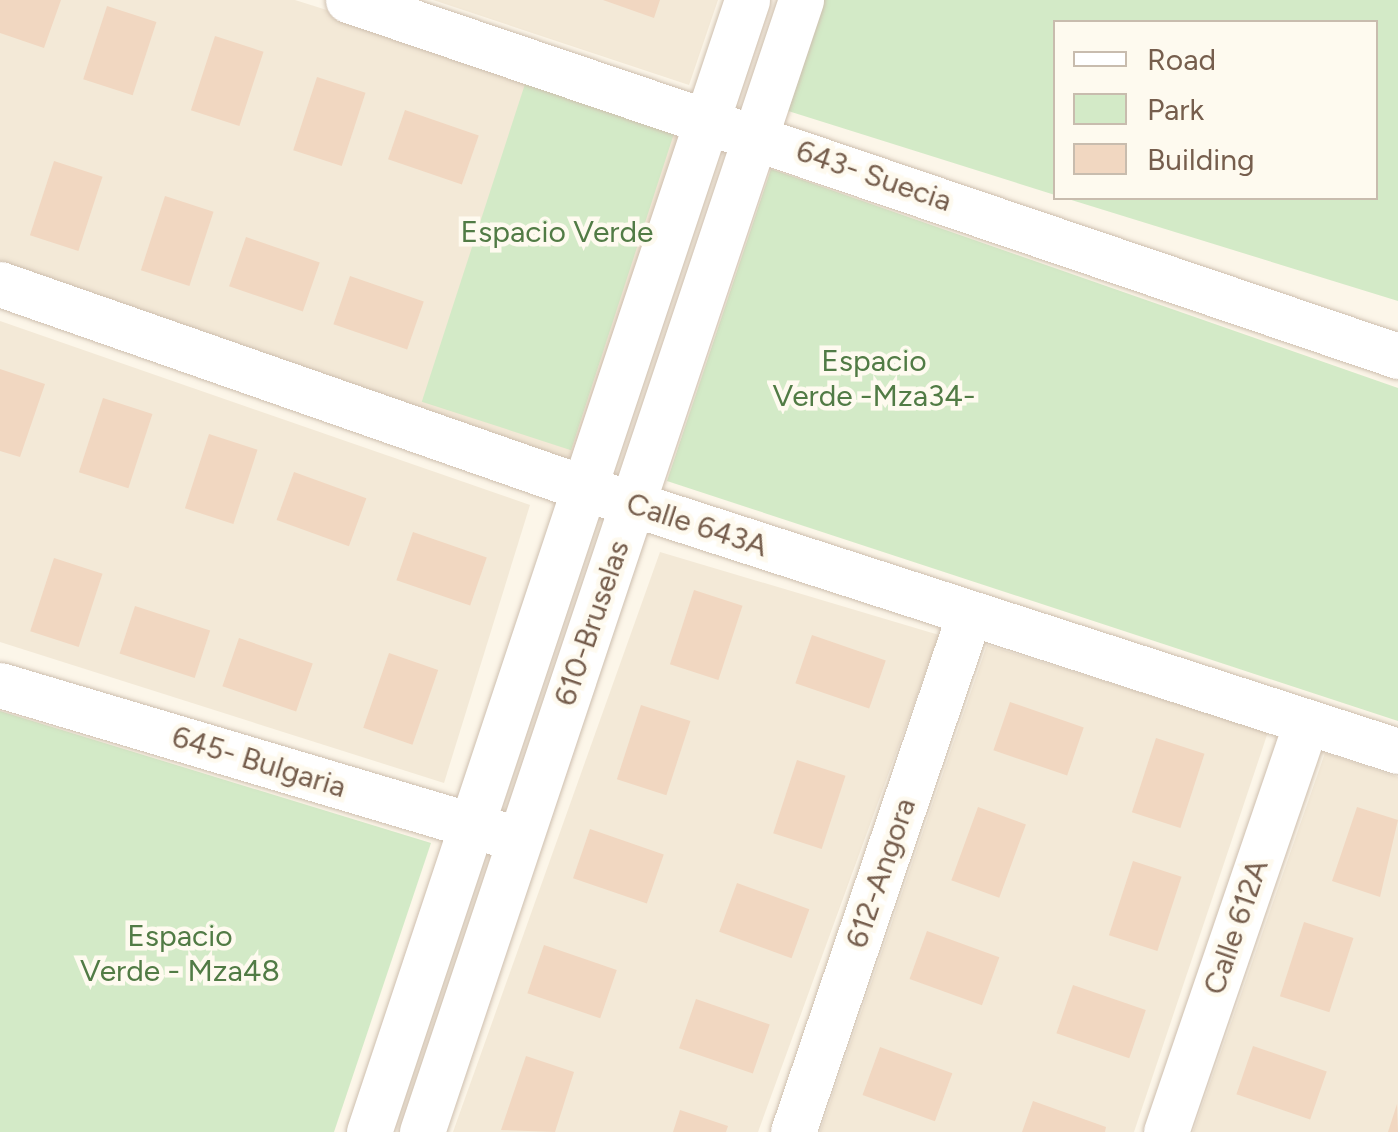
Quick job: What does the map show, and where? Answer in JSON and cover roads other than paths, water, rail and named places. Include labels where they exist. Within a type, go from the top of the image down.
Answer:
[{"type":"street","name":"643- Suecia","points":[[348,0],[707,118],[1398,356]]},
{"type":"street","name":"610-Bruselas","points":[[369,1132],[747,0]]},
{"type":"street","name":"610-Bruselas","points":[[422,1132],[517,838],[801,0]]},
{"type":"street","name":"Calle 643A","points":[[0,284],[584,488],[1398,751]]},
{"type":"street","name":"612-Angora","points":[[794,1132],[969,614]]},
{"type":"street","name":"645- Bulgaria","points":[[0,684],[517,838]]},
{"type":"street","name":"Calle 612A","points":[[1166,1132],[1306,722]]},
{"type":"park label","name":"Espacio Verde","points":[[557,232]]},
{"type":"park label","name":"Espacio Verde -Mza34-","points":[[874,378]]},
{"type":"park label","name":"Espacio Verde - Mza48","points":[[180,953]]}]
